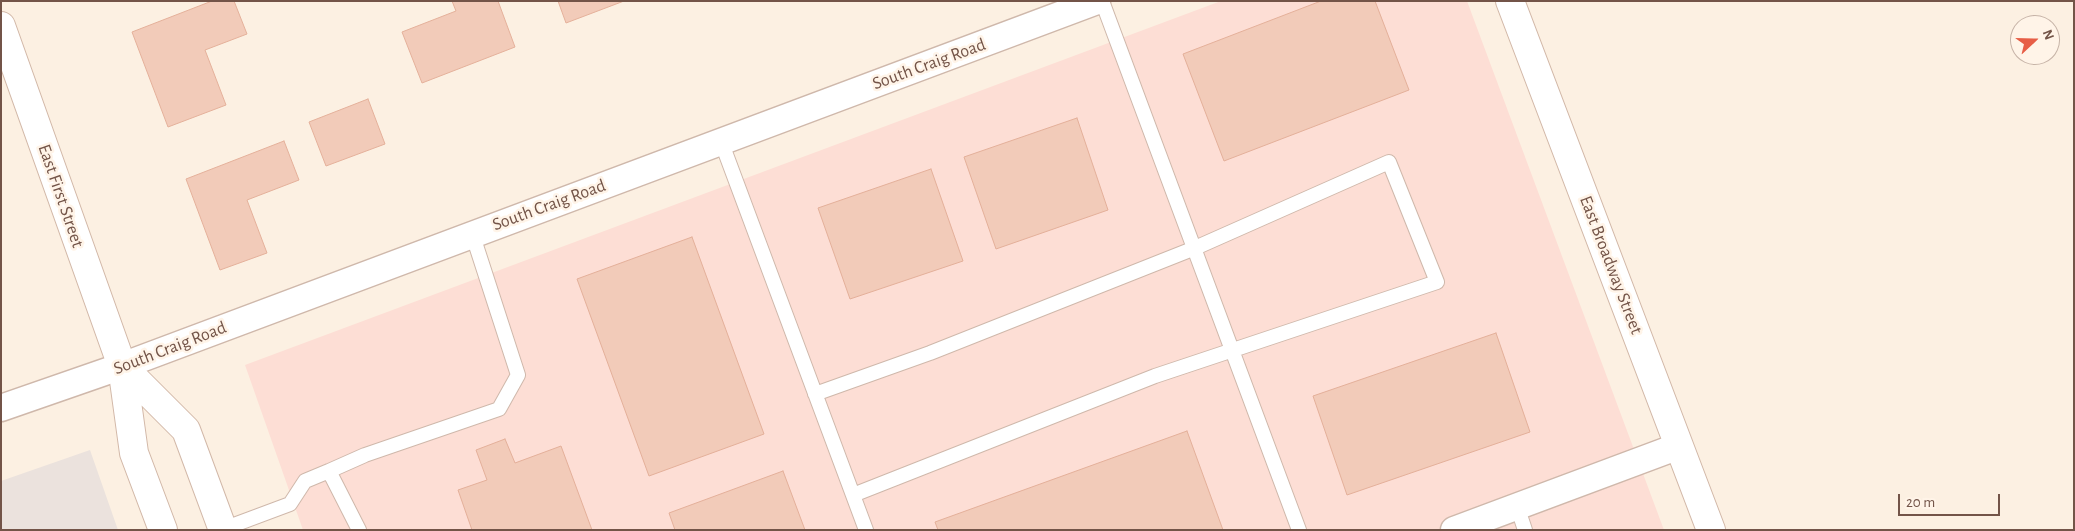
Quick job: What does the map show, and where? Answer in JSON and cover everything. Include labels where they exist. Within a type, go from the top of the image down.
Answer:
[{"type":"street","name":"South Craig Road","points":[[1,408],[122,366],[472,233],[1097,1]]},
{"type":"street","name":"East Broadway Street","points":[[1510,1],[1711,530]]},
{"type":"street","name":"East First Street","points":[[2,28],[122,366],[134,453],[163,530]]},
{"type":"street","name":"East First Street","points":[[122,366],[186,430],[223,529]]},
{"type":"street","points":[[1454,530],[1521,518],[1679,446]]},
{"type":"lane","points":[[1102,1],[1299,530]]},
{"type":"lane","points":[[721,141],[866,530]]},
{"type":"lane","points":[[815,394],[930,353],[1195,248],[1389,162],[1437,282],[1155,376],[853,495]]},
{"type":"lane","points":[[223,529],[290,504],[306,481],[365,455],[499,409],[518,375],[472,233]]},
{"type":"lane","points":[[329,471],[359,530]]},
{"type":"shaded area","points":[[1221,1],[1467,1],[1664,530],[303,530],[245,365]]},
{"type":"shaded area","points":[[90,450],[118,530],[1,530],[1,481]]},
{"type":"building","points":[[212,1],[234,1],[247,34],[205,50],[226,105],[168,127],[132,32]]},
{"type":"building","points":[[452,1],[498,1],[515,47],[422,83],[402,32],[456,11]]},
{"type":"building","points":[[558,1],[624,1],[566,23]]},
{"type":"building","points":[[1321,1],[1375,1],[1409,90],[1224,161],[1183,54]]},
{"type":"building","points":[[368,99],[385,144],[326,166],[309,122]]},
{"type":"building","points":[[1077,118],[1108,210],[996,249],[964,157]]},
{"type":"building","points":[[284,141],[299,180],[247,200],[267,253],[220,270],[186,179]]},
{"type":"building","points":[[931,169],[963,261],[850,299],[818,208]]},
{"type":"building","points":[[692,237],[764,434],[649,476],[577,279]]},
{"type":"building","points":[[1496,333],[1530,432],[1347,495],[1313,396]]},
{"type":"building","points":[[1187,431],[1223,530],[938,530],[935,522]]},
{"type":"building","points":[[505,439],[515,463],[561,446],[592,530],[472,530],[458,490],[487,480],[476,450]]},
{"type":"building","points":[[783,471],[805,530],[675,530],[669,513]]}]
